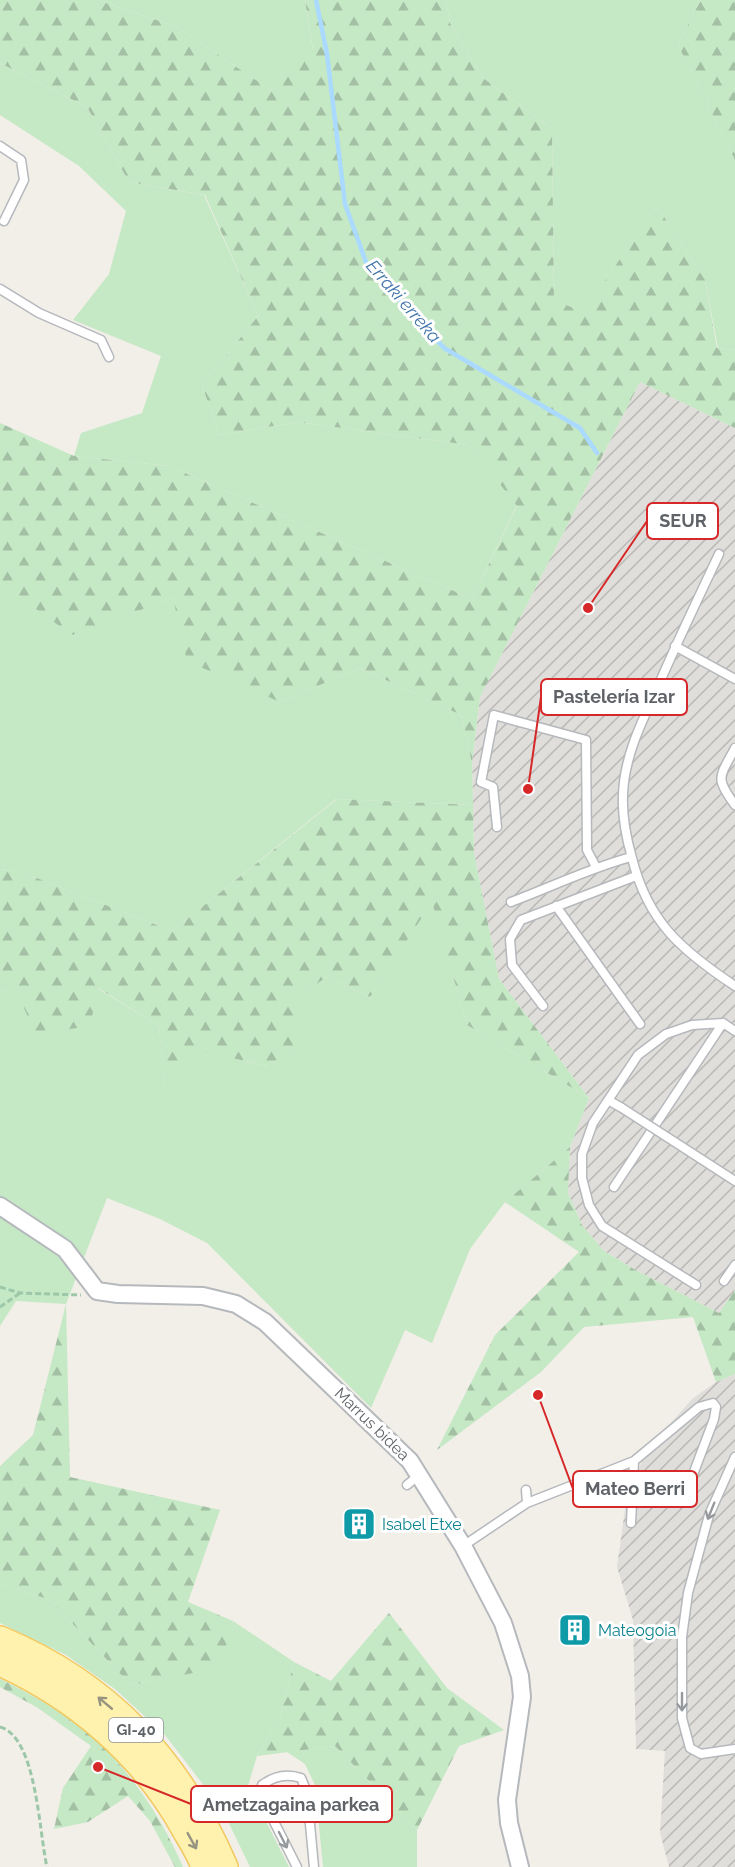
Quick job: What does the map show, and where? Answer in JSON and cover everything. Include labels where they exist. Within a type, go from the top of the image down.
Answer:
[{"type":"main road","name":"GI-40","points":[[0,1640],[78,1682],[122,1717],[159,1756],[183,1789],[208,1830],[224,1867]]},
{"type":"main road","name":"GI-40","points":[[0,1662],[45,1685],[70,1701],[122,1744],[177,1813],[205,1867]]},
{"type":"street","points":[[0,1206],[65,1249],[97,1291]]},
{"type":"street","name":"Marrus bidea","points":[[97,1291],[118,1294],[203,1296],[236,1304],[265,1322],[410,1461],[413,1480],[463,1546],[502,1623],[520,1676],[522,1697],[507,1800],[509,1823],[520,1867]]},
{"type":"lane","points":[[0,147],[21,160],[24,180],[4,221]]},
{"type":"lane","points":[[0,289],[39,312],[101,340],[110,357]]},
{"type":"lane","points":[[719,554],[675,646],[630,751],[623,794],[626,835],[636,876],[651,910],[669,933],[695,958],[735,986]]},
{"type":"lane","points":[[675,646],[735,679]]},
{"type":"lane","points":[[497,827],[493,788],[481,782],[494,714],[586,740],[587,850],[596,867]]},
{"type":"lane","points":[[735,748],[721,777],[722,788],[735,805]]},
{"type":"lane","points":[[511,902],[582,875],[596,867],[632,857]]},
{"type":"lane","points":[[543,1006],[512,965],[510,939],[521,920],[636,876]]},
{"type":"lane","points":[[556,906],[640,1024]]},
{"type":"lane","points":[[696,1285],[602,1226],[589,1204],[582,1178],[582,1154],[593,1123],[638,1055],[666,1034],[692,1025],[723,1023],[735,1031]]},
{"type":"lane","points":[[614,1186],[723,1023]]},
{"type":"lane","points":[[608,1100],[735,1181]]},
{"type":"lane","points":[[724,1281],[735,1264]]},
{"type":"lane","points":[[463,1546],[527,1503],[634,1461],[699,1407],[713,1404],[716,1407],[714,1419],[689,1485]]},
{"type":"lane","points":[[735,1457],[709,1515],[688,1593],[682,1637],[682,1718],[690,1748],[701,1754],[735,1749]]},
{"type":"lane","points":[[631,1523],[634,1461]]},
{"type":"lane","points":[[526,1490],[527,1503]]},
{"type":"lane","points":[[502,1520],[506,1529]]},
{"type":"lane","points":[[159,1756],[194,1790],[199,1799]]},
{"type":"lane","points":[[297,1867],[261,1796],[262,1785],[271,1778],[290,1774],[301,1778],[308,1792],[314,1867]]},
{"type":"path","points":[[0,1287],[20,1293],[77,1297],[97,1291]]},
{"type":"path","points":[[0,1307],[20,1293]]},
{"type":"path","points":[[0,1727],[13,1733],[25,1756],[36,1793],[42,1847],[47,1867]]},
{"type":"shaded area","points":[[640,382],[735,428],[735,1290],[719,1313],[639,1272],[604,1251],[582,1225],[568,1193],[570,1147],[589,1098],[499,979],[474,853],[472,763],[480,697]]},
{"type":"shaded area","points":[[735,1374],[735,1867],[669,1867],[660,1833],[665,1751],[636,1749],[633,1620],[617,1567],[627,1495],[647,1450],[692,1399],[716,1382]]},
{"type":"green space","points":[[0,0],[97,0],[177,27],[272,91],[313,50],[305,0],[446,0],[450,23],[483,78],[552,129],[554,300],[583,312],[657,206],[705,280],[717,348],[735,350],[735,428],[640,382],[480,697],[472,763],[461,715],[360,668],[280,702],[187,661],[173,598],[72,635],[0,583],[0,423],[74,456],[169,466],[472,599],[517,506],[469,445],[298,422],[219,435],[202,385],[258,316],[205,195],[129,182],[87,107],[0,63]]},
{"type":"green space","points":[[97,0],[305,0],[313,51],[272,91],[177,27]]},
{"type":"green space","points":[[446,0],[700,0],[678,45],[735,160],[735,350],[718,348],[705,280],[657,206],[583,313],[554,300],[552,129],[483,78],[450,23]]},
{"type":"green space","points":[[700,0],[735,0],[735,160],[678,45]]},
{"type":"green space","points":[[0,63],[87,107],[129,182],[204,195],[258,316],[202,385],[219,435],[298,422],[469,445],[517,505],[472,599],[169,466],[74,456],[81,433],[142,413],[161,356],[73,320],[109,274],[126,211],[79,166],[0,115]]},
{"type":"green space","points":[[0,583],[72,634],[173,598],[280,702],[360,668],[461,715],[472,763],[473,805],[336,799],[172,931],[19,871],[0,869]]},
{"type":"green space","points":[[337,799],[473,805],[474,853],[499,979],[589,1098],[467,1025],[432,902],[370,997],[327,977],[298,996],[298,1046],[268,1066],[195,1050],[165,1092],[159,1026],[98,988],[90,1026],[36,1034],[17,993],[0,989],[0,869],[19,871],[172,931]]},
{"type":"green space","points":[[432,901],[467,1025],[589,1098],[570,1147],[505,1202],[470,1249],[432,1343],[405,1330],[371,1408],[207,1243],[160,1219],[107,1198],[66,1304],[16,1301],[0,1326],[0,989],[17,993],[97,988],[159,1026],[165,1091],[195,1049],[267,1066],[298,1046],[298,996],[327,977],[370,997]]},
{"type":"green space","points":[[570,1147],[568,1193],[582,1225],[604,1251],[639,1272],[719,1313],[735,1290],[735,1374],[716,1382],[693,1317],[584,1327],[541,1372],[437,1450],[495,1335],[579,1252],[505,1202]]},
{"type":"green space","points":[[66,1304],[70,1477],[220,1510],[188,1602],[233,1621],[220,1668],[131,1685],[50,1600],[0,1583],[0,1466],[33,1435]]},
{"type":"green space","points":[[0,1583],[50,1600],[131,1685],[219,1668],[233,1621],[294,1662],[280,1718],[257,1756],[248,1786],[289,1867],[250,1867],[222,1809],[165,1735],[115,1689],[66,1655],[0,1623]]},
{"type":"green space","points":[[389,1613],[447,1688],[504,1730],[459,1746],[417,1830],[335,1746],[257,1756],[280,1718],[294,1662],[331,1681]]},
{"type":"green space","points":[[0,1679],[61,1713],[84,1729],[108,1752],[145,1798],[166,1832],[183,1867],[175,1867],[150,1821],[128,1796],[88,1822],[54,1829],[63,1788],[91,1746],[38,1708],[0,1687]]},
{"type":"green space","points":[[335,1746],[417,1830],[417,1867],[323,1867],[315,1785],[305,1764],[287,1752]]},
{"type":"waterway","name":"Erraki erreka","points":[[316,0],[327,54],[345,204],[367,265],[444,348],[580,428],[597,453]]},
{"type":"place","name":"SEUR","points":[[588,608]]},
{"type":"place","name":"Pastelería Izar","points":[[528,789]]},
{"type":"place","name":"Mateo Berri","points":[[538,1395]]},
{"type":"place","name":"Isabel Etxe","points":[[359,1524]]},
{"type":"place","name":"Mateogoia","points":[[575,1630]]},
{"type":"place","name":"Ametzagaina parkea","points":[[98,1767]]}]
